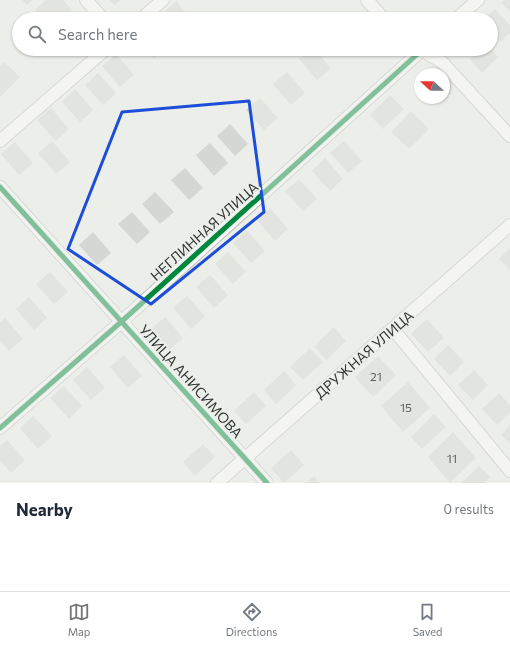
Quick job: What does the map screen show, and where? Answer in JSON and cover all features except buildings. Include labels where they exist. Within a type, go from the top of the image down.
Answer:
[{"type":"street","points":[[86,0],[97,12]]},
{"type":"street","points":[[149,12],[163,0]]},
{"type":"street","points":[[367,0],[378,12]]},
{"type":"street","points":[[464,12],[478,0]]},
{"type":"street","points":[[0,141],[98,56]]},
{"type":"street","name":"НЕГЛИННАЯ УЛИЦА","points":[[0,428],[121,322],[413,56]]},
{"type":"street","points":[[432,56],[442,62],[510,136]]},
{"type":"street","name":"УЛИЦА АНИСИМОВА","points":[[0,188],[267,483]]},
{"type":"street","name":"ДРУЖНАЯ УЛИЦА","points":[[217,483],[510,226]]},
{"type":"street","points":[[393,329],[510,471]]},
{"type":"highlighted area","points":[[249,101],[264,212],[151,304],[68,249],[122,112]]},
{"type":"cycle path","points":[[0,428],[121,322],[415,56]]},
{"type":"cycle path","points":[[0,187],[267,483]]}]
